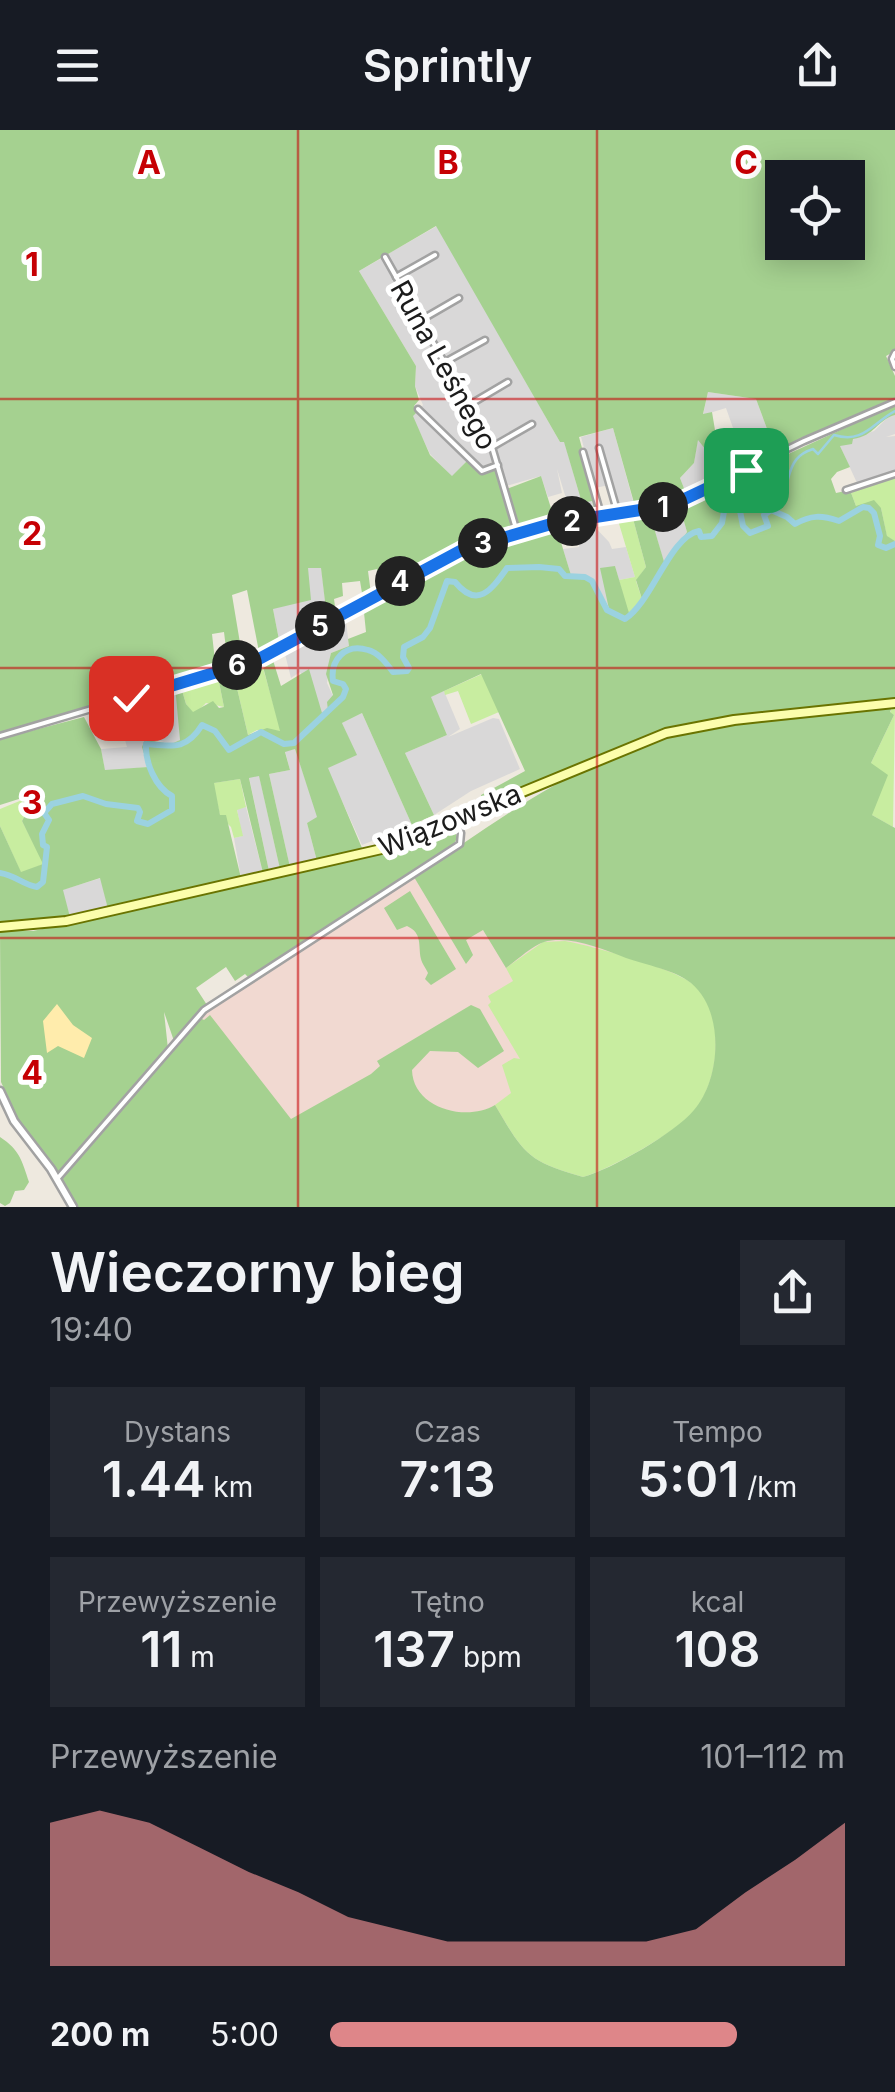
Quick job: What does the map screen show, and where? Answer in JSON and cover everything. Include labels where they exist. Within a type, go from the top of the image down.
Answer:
[{"type":"main road","name":"Wiązowska","points":[[0,927],[66,922],[391,846],[666,732],[734,720],[895,703]]},
{"type":"street","points":[[396,277],[435,256]]},
{"type":"street","name":"Runa Leśnego","points":[[385,258],[492,447],[517,532]]},
{"type":"street","points":[[421,320],[459,298]]},
{"type":"street","points":[[444,362],[484,340]]},
{"type":"street","points":[[895,353],[895,367]]},
{"type":"street","points":[[468,405],[508,382]]},
{"type":"street","points":[[0,736],[257,660],[462,550],[517,532],[672,505],[895,402]]},
{"type":"street","points":[[418,409],[482,471],[498,464]]},
{"type":"street","points":[[492,447],[532,424]]},
{"type":"street","points":[[599,448],[618,514]]},
{"type":"street","points":[[584,452],[602,516]]},
{"type":"street","points":[[846,490],[895,474]]},
{"type":"street","points":[[57,1178],[204,1010],[460,844],[456,820]]},
{"type":"street","points":[[0,1091],[14,1121],[74,1207]]},
{"type":"shaded area","points":[[437,226],[560,442],[564,441],[582,503],[592,500],[596,515],[572,518],[557,469],[562,493],[548,497],[541,476],[506,486],[495,447],[471,405],[510,383],[507,381],[470,402],[447,362],[484,338],[446,359],[425,325],[426,318],[460,296],[421,317],[399,278],[437,256],[398,275],[386,255]]},
{"type":"shaded area","points":[[382,258],[491,448],[494,461],[480,468],[420,409],[423,405],[415,386],[416,366],[359,271]]},
{"type":"shaded area","points":[[708,392],[756,399],[776,453],[746,465],[726,408],[703,415]]},
{"type":"shaded area","points":[[418,411],[468,460],[452,477],[430,454],[412,416]]},
{"type":"shaded area","points":[[895,415],[895,434],[886,437],[895,436],[895,473],[858,485],[839,444],[874,431]]},
{"type":"shaded area","points":[[613,428],[635,508],[618,511],[609,485],[595,488],[581,437]]},
{"type":"shaded area","points":[[698,438],[710,454],[736,445],[743,466],[687,496],[680,478],[694,463]]},
{"type":"shaded area","points":[[679,504],[687,532],[665,566],[649,511]]},
{"type":"shaded area","points":[[588,520],[612,549],[626,547],[635,577],[619,580],[615,566],[610,609],[597,586],[571,575],[563,549],[579,547],[573,523]]},
{"type":"shaded area","points":[[318,540],[326,609],[330,615],[280,645],[273,609],[304,545]]},
{"type":"shaded area","points":[[345,613],[349,646],[331,653],[327,683],[333,696],[328,710],[321,714],[300,672],[291,678],[284,650]]},
{"type":"shaded area","points":[[175,686],[181,740],[171,744],[157,740],[143,753],[148,767],[105,771],[101,749],[127,747],[123,733],[117,735],[107,709]]},
{"type":"shaded area","points":[[444,691],[460,729],[448,737],[499,719],[520,769],[471,791],[434,815],[405,753],[447,735],[430,697]]},
{"type":"shaded area","points":[[362,713],[412,825],[362,845],[327,768],[356,755],[342,723]]},
{"type":"shaded area","points":[[295,749],[318,818],[307,823],[317,861],[290,867],[269,774],[290,770],[285,751]]},
{"type":"shaded area","points":[[259,775],[280,869],[269,871],[249,777]]},
{"type":"shaded area","points":[[246,807],[263,873],[241,878],[234,838],[242,836],[237,809]]},
{"type":"shaded area","points":[[503,817],[778,1068],[78,1207],[199,1017]]},
{"type":"shaded area","points":[[101,878],[108,909],[70,917],[62,890]]},
{"type":"green space","points":[[0,130],[895,130],[895,351],[886,356],[895,376],[895,399],[776,453],[756,399],[708,392],[703,414],[712,412],[724,449],[710,455],[698,440],[694,463],[680,478],[687,496],[671,503],[636,510],[613,428],[579,437],[600,515],[596,515],[592,501],[582,503],[564,442],[560,442],[436,226],[359,271],[416,366],[419,400],[413,416],[430,455],[452,476],[468,460],[483,474],[496,469],[515,531],[462,549],[380,590],[377,569],[368,571],[371,594],[363,599],[360,581],[342,583],[343,596],[334,599],[336,614],[332,616],[326,610],[321,568],[308,568],[311,600],[273,609],[280,645],[260,657],[247,590],[232,595],[243,661],[228,665],[224,632],[212,634],[216,670],[0,733]]},
{"type":"green space","points":[[895,405],[895,415],[853,439],[852,444],[840,446],[850,467],[831,479],[836,493],[850,490],[856,506],[874,500],[881,508],[887,536],[895,541],[895,698],[734,716],[663,730],[483,804],[481,795],[525,771],[481,674],[431,697],[447,735],[405,753],[434,815],[412,825],[362,713],[342,723],[357,755],[328,768],[362,848],[317,861],[307,823],[317,817],[295,749],[285,752],[290,770],[269,774],[290,867],[280,869],[259,776],[249,778],[269,871],[263,873],[240,779],[214,783],[241,878],[108,909],[100,878],[63,890],[70,917],[0,923],[0,826],[21,872],[43,864],[22,821],[22,798],[0,805],[0,739],[84,717],[101,749],[105,770],[148,767],[142,747],[145,740],[171,744],[180,740],[175,686],[209,675],[181,687],[186,704],[193,712],[213,701],[219,708],[224,707],[217,672],[232,667],[248,735],[267,728],[280,731],[262,663],[272,657],[281,686],[309,669],[322,713],[328,710],[327,702],[333,695],[326,674],[331,653],[349,646],[348,639],[366,632],[363,603],[457,557],[556,526],[571,575],[591,578],[609,609],[600,568],[615,566],[629,613],[642,599],[636,580],[646,567],[632,515],[649,511],[665,565],[687,532],[679,504]]},
{"type":"green space","points":[[895,475],[895,541],[887,537],[881,508],[856,506],[850,490]]},
{"type":"green space","points":[[541,476],[555,521],[518,530],[507,489]]},
{"type":"green space","points":[[632,515],[646,567],[636,581],[642,599],[628,614],[619,580],[635,577],[617,517]]},
{"type":"green space","points":[[261,661],[281,731],[257,730],[248,735],[232,667]]},
{"type":"green space","points":[[217,672],[224,707],[206,703],[192,712],[181,687]]},
{"type":"green space","points":[[482,674],[499,712],[471,724],[458,691],[445,695],[444,691]]},
{"type":"green space","points":[[892,707],[890,712],[894,715],[871,763],[888,775],[872,815],[895,828],[895,1207],[78,1207],[61,1177],[200,1018],[204,1020],[210,1015],[291,1119],[371,1074],[380,1066],[377,1061],[471,1005],[480,1009],[504,1051],[478,1068],[458,1052],[430,1051],[412,1070],[421,1094],[431,1103],[457,1112],[495,1105],[529,1153],[550,1166],[583,1177],[642,1149],[694,1110],[710,1081],[714,1027],[702,995],[677,975],[575,942],[544,942],[506,968],[483,930],[466,940],[473,955],[466,964],[414,877],[562,781],[658,739],[744,721]]},
{"type":"green space","points":[[895,707],[893,827],[872,815],[871,763],[894,715],[890,713]]},
{"type":"green space","points":[[240,779],[246,807],[237,810],[243,836],[234,838],[231,827],[220,816],[213,783]]},
{"type":"green space","points":[[22,800],[22,821],[44,864],[21,873],[0,826],[0,809]]},
{"type":"green space","points":[[454,825],[457,838],[453,846],[248,977],[245,974],[235,981],[226,967],[196,988],[207,1005],[174,1041],[164,1012],[168,1049],[57,1173],[20,1124],[1,1082],[0,931],[33,931],[373,856]]},
{"type":"green space","points":[[410,891],[456,969],[431,985],[425,979],[428,973],[416,932],[407,926],[397,930],[384,908]]},
{"type":"green space","points":[[565,941],[648,964],[690,982],[710,1008],[716,1044],[704,1096],[686,1119],[643,1149],[583,1177],[550,1166],[529,1153],[495,1105],[511,1093],[502,1065],[520,1059],[488,1005],[488,996],[513,981],[506,968],[543,942]]},
{"type":"green space","points":[[0,1137],[16,1151],[29,1182],[24,1190],[15,1191],[5,1206],[0,1203]]},
{"type":"sand","points":[[57,1004],[73,1025],[92,1038],[84,1058],[58,1046],[47,1053],[43,1021]]},
{"type":"waterway","points":[[738,501],[775,481],[780,484],[788,479],[799,456],[813,449],[818,454],[834,435],[860,435],[895,411]]},
{"type":"waterway","points":[[0,873],[37,887],[43,882],[47,847],[43,845],[42,834],[49,820],[44,813],[52,804],[83,796],[138,808],[137,821],[148,824],[172,810],[172,796],[152,773],[146,744],[184,743],[202,725],[215,731],[229,750],[261,732],[284,744],[294,743],[343,697],[346,689],[333,681],[333,673],[337,660],[346,651],[372,651],[393,672],[407,671],[404,647],[423,637],[430,628],[447,581],[478,595],[490,589],[507,568],[559,569],[565,576],[592,581],[607,610],[625,619],[644,599],[679,544],[699,531],[701,537],[712,536],[722,523],[725,506],[738,501],[743,526],[750,533],[768,526],[764,515],[771,510],[795,524],[816,517],[839,521],[863,507],[869,508],[880,536],[878,545],[886,548],[895,544]]},
{"type":"route","points":[[131,698],[257,660],[462,550],[551,524],[672,505],[746,470]]}]
